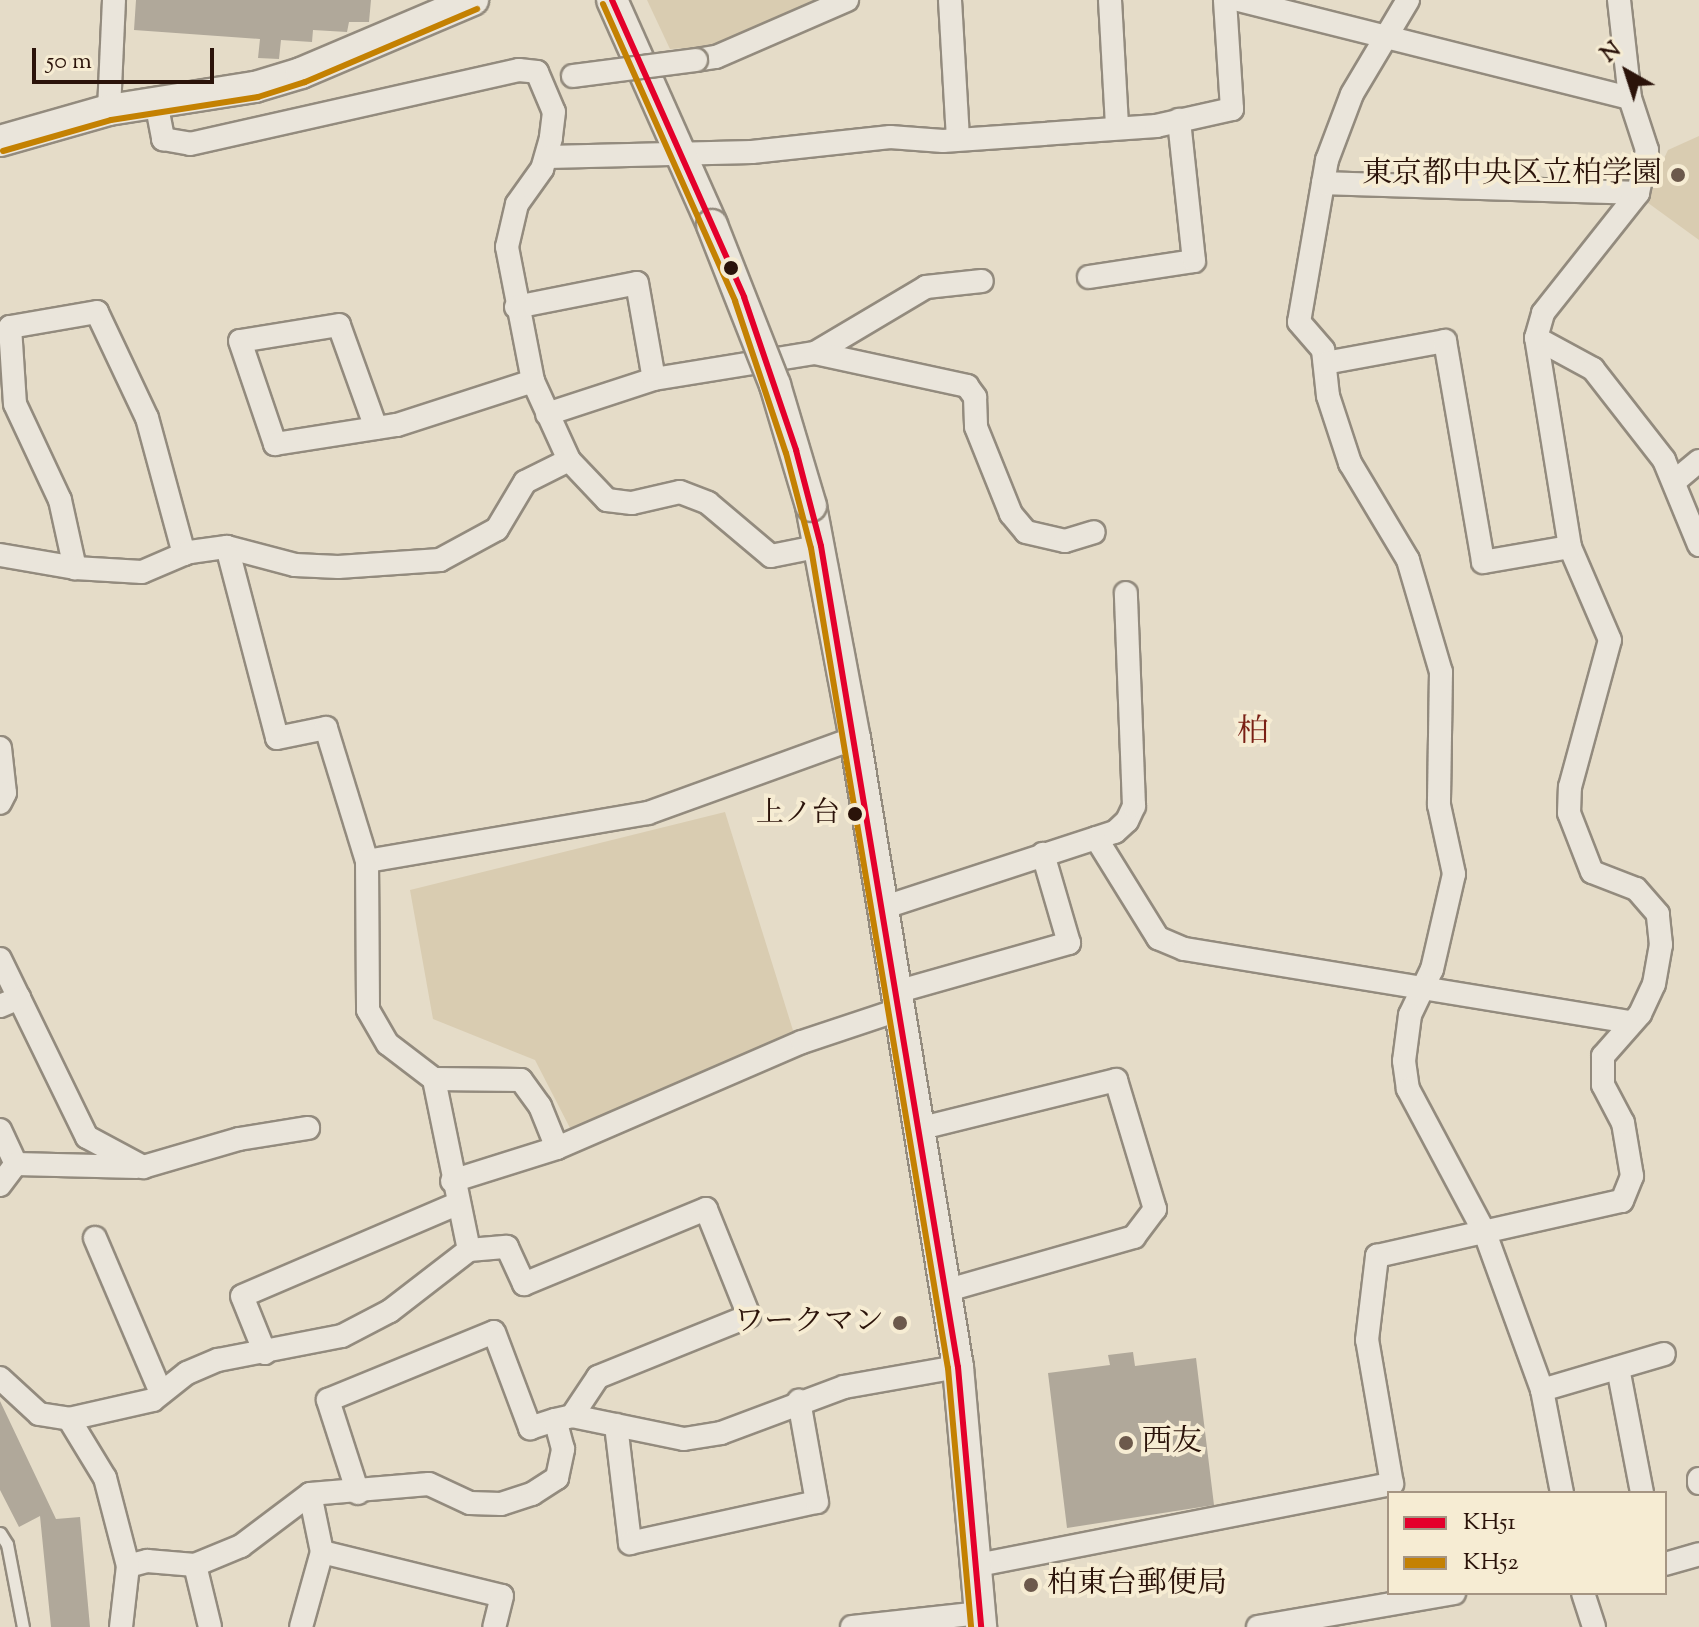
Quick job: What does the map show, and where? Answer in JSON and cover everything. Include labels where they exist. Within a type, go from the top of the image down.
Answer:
[{"type":"street","points":[[109,110],[114,0]]},
{"type":"street","points":[[0,141],[109,110],[157,107],[301,73],[432,9],[473,0]]},
{"type":"street","points":[[157,107],[163,139],[190,144],[519,70],[573,76],[696,60],[847,0]]},
{"type":"street","points":[[950,0],[958,139]]},
{"type":"street","points":[[1110,0],[1117,127]]},
{"type":"street","points":[[548,157],[682,156],[890,137],[958,139],[1117,127],[1179,120],[1232,109],[1225,0]]},
{"type":"street","points":[[1239,0],[1630,98]]},
{"type":"street","points":[[1408,0],[1352,94],[1323,183],[1299,322],[1323,350],[1328,396],[1350,463],[1408,560],[1441,672],[1439,805],[1454,874],[1425,984],[1410,1015],[1404,1061],[1408,1089],[1485,1233],[1542,1390],[1562,1491]]},
{"type":"street","points":[[978,1565],[1392,1484],[1367,1340],[1377,1256],[1622,1201],[1632,1176],[1623,1123],[1603,1085],[1603,1056],[1631,1022],[1654,984],[1661,945],[1658,914],[1636,889],[1592,872],[1569,813],[1570,787],[1610,652],[1610,640],[1570,547],[1536,338],[1543,313],[1638,193],[1647,150],[1630,98],[1619,0]]},
{"type":"street","points":[[618,12],[712,225],[775,385],[811,506],[855,738],[958,1367],[981,1620],[852,1627]]},
{"type":"street","points":[[537,72],[554,112],[548,157],[511,222],[507,247],[516,307],[533,381],[569,460],[607,500],[632,503],[680,492],[708,503],[771,556],[821,546]]},
{"type":"street","points":[[1089,277],[1194,261],[1179,120]]},
{"type":"street","points":[[1323,183],[1638,193]]},
{"type":"street","points":[[815,353],[926,287],[982,281]]},
{"type":"street","points":[[516,307],[637,283],[654,379]]},
{"type":"street","points":[[75,568],[60,500],[15,404],[10,327],[97,312],[147,418],[184,554]]},
{"type":"street","points":[[376,428],[339,325],[240,341],[275,444],[376,428],[533,381]]},
{"type":"street","points":[[1536,338],[1593,369],[1675,481],[1699,545]]},
{"type":"street","points":[[1325,363],[1445,341],[1483,562],[1570,547]]},
{"type":"street","points":[[547,414],[654,379],[815,353],[967,386],[975,397],[976,427],[1011,514],[1026,532],[1065,541],[1094,532]]},
{"type":"street","points":[[0,555],[75,568],[142,572],[184,554],[227,547],[295,565],[338,567],[440,560],[497,529],[525,482],[569,460]]},
{"type":"street","points":[[1675,481],[1699,461]]},
{"type":"street","points":[[227,547],[277,738],[326,728],[367,861],[368,1010],[388,1044],[434,1079],[521,1080],[540,1106],[557,1148]]},
{"type":"street","points":[[882,908],[1115,832],[1134,806],[1126,593]]},
{"type":"street","points":[[367,861],[648,813],[855,738]]},
{"type":"street","points":[[0,748],[5,793],[0,803]]},
{"type":"street","points":[[1096,838],[1158,938],[1184,949],[1425,984],[1631,1022]]},
{"type":"street","points":[[452,1181],[557,1148],[897,1001],[1069,943],[1043,854]]},
{"type":"street","points":[[0,959],[10,1002],[87,1137],[143,1167]]},
{"type":"street","points":[[434,1079],[449,1138],[452,1181],[469,1250]]},
{"type":"street","points":[[918,1129],[1116,1080],[1155,1209],[1134,1237],[945,1291]]},
{"type":"street","points":[[16,1164],[143,1167],[239,1139],[308,1128]]},
{"type":"street","points":[[0,1130],[16,1164]]},
{"type":"street","points":[[0,1185],[16,1164]]},
{"type":"street","points":[[265,1353],[242,1296],[457,1204]]},
{"type":"street","points":[[0,1378],[39,1414],[69,1419],[119,1411],[161,1393],[218,1360],[342,1336],[390,1311],[469,1250],[507,1247],[524,1284],[706,1209],[749,1316],[598,1377],[563,1418],[563,1449],[557,1478],[532,1494],[501,1504],[470,1503],[429,1484],[358,1493],[310,1494],[241,1546],[195,1565],[147,1561],[128,1566]]},
{"type":"street","points":[[95,1238],[161,1393]]},
{"type":"street","points":[[358,1493],[328,1400],[494,1332],[530,1428],[563,1418],[684,1439],[721,1433],[799,1401],[844,1387],[958,1367]]},
{"type":"street","points":[[1542,1390],[1664,1354]]},
{"type":"street","points":[[1618,1368],[1642,1491]]},
{"type":"street","points":[[616,1425],[630,1543],[817,1502],[799,1401]]},
{"type":"street","points":[[69,1419],[105,1478],[128,1566],[121,1627]]},
{"type":"street","points":[[301,1627],[322,1552],[310,1494]]},
{"type":"street","points":[[322,1552],[502,1596],[494,1627]]},
{"type":"street","points":[[1667,1564],[1698,1557]]},
{"type":"street","points":[[195,1565],[210,1627]]},
{"type":"street","points":[[1258,1627],[1442,1595]]},
{"type":"street","points":[[1584,1595],[1594,1627]]},
{"type":"lane","points":[[0,1533],[23,1627]]},
{"type":"shaded area","points":[[647,0],[825,0],[721,46],[670,49]]},
{"type":"shaded area","name":"東京都中央区立柏学園","points":[[1699,136],[1699,240],[1644,200],[1668,150]]},
{"type":"shaded area","points":[[725,812],[796,1040],[570,1128],[535,1060],[433,1019],[410,890]]},
{"type":"building","points":[[136,0],[371,0],[369,22],[349,22],[347,32],[313,30],[312,42],[281,40],[279,59],[258,58],[260,39],[134,30]]},
{"type":"building","points":[[1133,1352],[1135,1366],[1196,1358],[1214,1505],[1067,1528],[1048,1373],[1110,1365],[1108,1355]]},
{"type":"building","points":[[0,1401],[56,1519],[80,1517],[90,1627],[51,1627],[40,1516],[19,1527],[0,1490]]},
{"type":"transit line","name":"KH51","points":[[612,0],[744,297],[796,450],[821,546],[958,1367],[981,1627]]},
{"type":"transit line","name":"KH52","points":[[603,4],[735,301],[786,453],[811,548],[948,1368],[971,1627]]},
{"type":"transit line","name":"KH52","points":[[3,151],[111,120],[258,97],[305,82],[477,9]]},
{"type":"place","name":"東京都中央区立柏学園","points":[[1678,175]]},
{"type":"place","name":"上ノ台","points":[[855,814]]},
{"type":"place","name":"ワークマン","points":[[900,1323]]},
{"type":"place","name":"西友","points":[[1126,1443]]},
{"type":"place","name":"柏東台郵便局","points":[[1031,1585]]},
{"type":"district","name":"柏","points":[[1253,733]]}]
